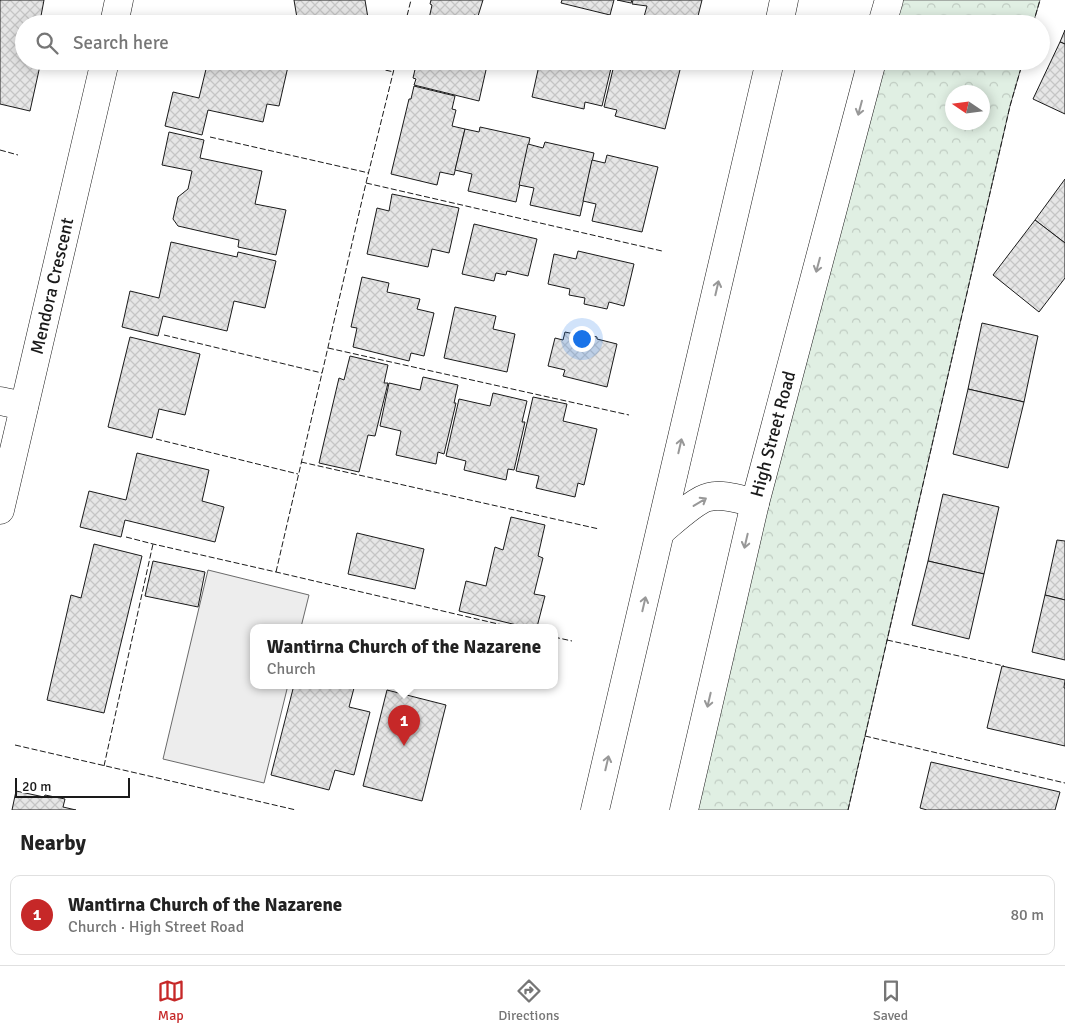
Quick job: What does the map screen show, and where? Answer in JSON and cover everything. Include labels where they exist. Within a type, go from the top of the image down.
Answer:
[{"type":"main road","points":[[116,15],[119,0]]},
{"type":"main road","points":[[780,15],[784,0]]},
{"type":"main road","points":[[884,15],[888,0]]},
{"type":"main road","name":"Mendora Crescent","points":[[0,510],[12,404],[103,70]]},
{"type":"main road","points":[[595,810],[768,70]]},
{"type":"main road","name":"High Street Road","points":[[684,810],[755,503],[870,70]]},
{"type":"main road","points":[[661,530],[698,502],[708,497],[722,496],[755,503]]},
{"type":"green space","points":[[889,0],[1040,0],[1036,15],[885,15]]},
{"type":"green space","points":[[870,70],[1020,70],[1010,106],[848,810],[684,810]]},
{"type":"shaded area","points":[[208,570],[309,595],[302,624],[250,624],[250,689],[287,689],[264,783],[163,759]]},
{"type":"building","points":[[0,0],[44,0],[41,15],[15,15],[15,70],[39,70],[30,111],[0,104]]},
{"type":"building","points":[[294,0],[365,0],[368,15],[296,15]]},
{"type":"building","points":[[431,0],[483,0],[478,15],[430,15],[432,5],[430,4]]},
{"type":"building","points":[[562,0],[614,0],[610,15],[561,3]]},
{"type":"building","points":[[617,0],[632,0],[631,3]]},
{"type":"building","points":[[633,0],[702,0],[698,15],[644,15],[647,6],[632,4]]},
{"type":"building","points":[[1065,30],[1065,44],[1060,42]]},
{"type":"building","points":[[1060,42],[1065,44],[1065,114],[1033,99],[1047,70],[1050,70],[1050,63]]},
{"type":"building","points":[[206,70],[287,70],[279,106],[267,104],[263,122],[208,110],[202,135],[165,126],[173,92],[199,98]]},
{"type":"building","points":[[415,70],[486,70],[479,101],[414,85],[416,79],[413,78]]},
{"type":"building","points":[[538,70],[611,70],[602,106],[585,102],[584,109],[532,97]]},
{"type":"building","points":[[613,70],[680,70],[665,129],[615,116],[617,110],[604,107]]},
{"type":"building","points":[[414,86],[455,96],[452,109],[456,110],[452,126],[465,129],[454,175],[440,172],[437,185],[391,174],[409,99],[411,99]]},
{"type":"building","points":[[480,127],[530,138],[516,202],[468,191],[472,174],[455,170],[465,129],[479,132]]},
{"type":"building","points":[[169,132],[204,140],[200,158],[262,171],[255,204],[286,210],[276,255],[238,247],[239,240],[178,226],[173,219],[178,197],[188,189],[192,171],[162,165]]},
{"type":"building","points":[[545,142],[594,153],[580,216],[530,205],[534,188],[519,185],[528,144],[543,148]]},
{"type":"building","points":[[607,155],[658,167],[642,232],[592,221],[596,204],[583,201],[592,160],[605,163]]},
{"type":"building","points":[[1065,179],[1065,243],[1035,220]]},
{"type":"building","points":[[392,194],[459,208],[449,253],[432,249],[428,267],[367,254],[377,208],[389,211]]},
{"type":"building","points":[[1035,220],[1065,243],[1065,278],[1039,312],[993,275]]},
{"type":"building","points":[[474,224],[537,239],[528,276],[507,271],[506,275],[496,273],[494,281],[462,274]]},
{"type":"building","points":[[171,242],[237,257],[238,252],[276,261],[265,308],[234,301],[227,331],[163,316],[158,336],[122,327],[130,291],[159,298]]},
{"type":"building","points":[[578,251],[634,264],[624,306],[609,302],[607,309],[584,304],[585,298],[569,295],[570,289],[548,284],[554,254],[576,259]]},
{"type":"building","points":[[362,277],[389,283],[387,292],[420,299],[417,309],[434,313],[424,356],[411,353],[409,361],[353,347],[357,328],[351,327]]},
{"type":"building","points":[[455,307],[496,316],[493,329],[515,334],[507,372],[444,358]]},
{"type":"building","points":[[982,323],[1038,336],[1024,402],[968,389]]},
{"type":"building","points":[[565,332],[579,335],[580,333],[617,344],[607,387],[563,376],[565,370],[548,366],[555,338],[563,340]]},
{"type":"building","points":[[130,337],[200,354],[185,415],[159,409],[152,438],[108,427]]},
{"type":"building","points":[[350,356],[388,365],[384,383],[388,383],[375,436],[368,435],[359,472],[319,463],[339,378],[344,380]]},
{"type":"building","points":[[423,377],[458,385],[454,403],[456,403],[444,454],[438,452],[436,464],[396,455],[401,431],[380,426],[389,383],[420,390]]},
{"type":"building","points":[[968,389],[1024,402],[1008,468],[953,454]]},
{"type":"building","points":[[493,393],[527,401],[522,422],[525,422],[514,470],[508,469],[506,480],[464,470],[466,461],[446,456],[459,399],[490,406]]},
{"type":"building","points":[[533,397],[567,404],[563,421],[597,429],[584,485],[578,483],[575,497],[536,488],[539,476],[516,471]]},
{"type":"building","points":[[137,453],[209,470],[202,501],[224,507],[215,542],[125,520],[121,537],[80,527],[89,491],[126,500]]},
{"type":"building","points":[[943,494],[999,507],[984,574],[928,561]]},
{"type":"building","points":[[511,517],[545,525],[538,556],[543,558],[534,594],[545,596],[538,624],[513,624],[459,611],[466,581],[486,586],[495,547],[503,550]]},
{"type":"building","points":[[357,533],[424,549],[415,589],[348,574]]},
{"type":"building","points":[[1057,540],[1065,541],[1065,600],[1045,595]]},
{"type":"building","points":[[94,544],[142,556],[104,713],[47,700],[71,595],[81,598]]},
{"type":"building","points":[[153,561],[205,572],[198,607],[145,596]]},
{"type":"building","points":[[928,561],[984,574],[969,639],[912,625]]},
{"type":"building","points":[[1045,595],[1065,600],[1065,660],[1032,652]]},
{"type":"building","points":[[1002,666],[1065,680],[1065,746],[987,728]]},
{"type":"building","points":[[293,689],[354,689],[349,707],[370,712],[354,775],[335,770],[329,790],[271,775]]},
{"type":"building","points":[[387,690],[446,705],[422,801],[363,786]]},
{"type":"building","points":[[931,762],[1060,792],[1055,810],[927,810],[920,808]]},
{"type":"building","points":[[16,791],[65,799],[63,807],[76,810],[12,810]]},
{"type":"fence","points":[[407,15],[411,0]]},
{"type":"fence","points":[[1036,15],[1040,0]]},
{"type":"fence","points":[[385,70],[394,72]]},
{"type":"fence","points":[[276,572],[394,70]]},
{"type":"fence","points":[[848,810],[1010,106],[1020,70]]},
{"type":"fence","points":[[210,137],[369,173]]},
{"type":"fence","points":[[0,150],[18,155]]},
{"type":"fence","points":[[366,183],[662,251]]},
{"type":"fence","points":[[164,335],[322,373]]},
{"type":"fence","points":[[328,348],[629,415]]},
{"type":"fence","points":[[156,439],[298,474]]},
{"type":"fence","points":[[301,462],[599,529]]},
{"type":"fence","points":[[126,537],[498,624]]},
{"type":"fence","points":[[104,766],[153,544]]},
{"type":"fence","points":[[558,638],[572,641]]},
{"type":"fence","points":[[887,640],[1004,666]]},
{"type":"fence","points":[[865,736],[1065,783]]},
{"type":"fence","points":[[15,745],[296,810]]},
{"type":"place","name":"Wantirna Church of the Nazarene","points":[[404,746]]}]
